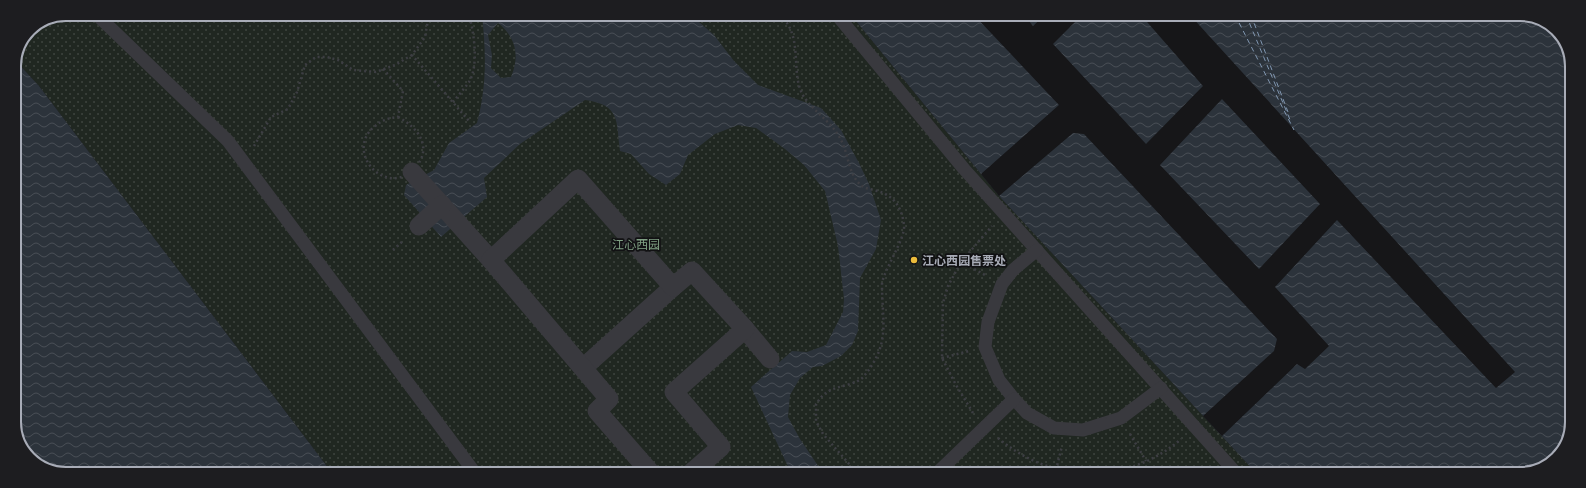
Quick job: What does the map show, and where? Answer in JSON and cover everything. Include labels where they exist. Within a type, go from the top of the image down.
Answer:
[{"type":"street","points":[[412,172],[491,260],[609,399],[597,411],[646,467]]},
{"type":"street","points":[[491,260],[578,180],[673,287]]},
{"type":"street","points":[[419,226],[442,205]]},
{"type":"street","points":[[583,368],[692,271],[770,359]]},
{"type":"street","points":[[698,467],[720,447],[674,392],[745,329]]},
{"type":"lane","points":[[103,21],[228,141],[471,467]]},
{"type":"lane","points":[[842,21],[964,169],[1231,467]]},
{"type":"lane","points":[[1037,250],[1013,270],[1002,284],[988,322],[985,347],[999,380],[1014,400],[1028,413],[1054,428],[1083,430],[1120,418],[1160,388]]},
{"type":"lane","points":[[943,467],[1014,400]]},
{"type":"path","points":[[244,164],[271,117],[288,109],[298,92],[305,66],[316,57],[327,57],[338,60],[354,70],[376,72],[395,65],[412,55],[425,37],[428,21]]},
{"type":"path","points":[[453,102],[470,82],[474,66],[473,29],[471,21]]},
{"type":"path","points":[[785,21],[796,47],[798,82],[803,96],[832,126],[842,141],[853,175],[863,187],[885,193],[898,204],[905,227],[882,282],[884,326],[883,344],[875,362],[863,378],[826,392],[816,404],[816,420],[823,434],[852,467]]},
{"type":"path","points":[[412,55],[469,121]]},
{"type":"path","points":[[383,69],[403,90],[398,117]]},
{"type":"path","points":[[398,117],[417,130],[422,143],[423,154],[420,163],[412,172],[400,177],[388,179],[377,174],[368,164],[365,155],[364,140],[369,131],[388,118],[398,117]]},
{"type":"path","points":[[961,262],[1002,284]]},
{"type":"path","points":[[942,358],[985,347]]},
{"type":"path","points":[[1120,418],[1146,461]]},
{"type":"path","points":[[1129,467],[1146,461],[1173,446],[1195,427]]},
{"type":"path","points":[[1057,467],[1066,430]]},
{"type":"green space","name":"江心西园","points":[[66,21],[856,21],[999,196],[1251,467],[327,467],[39,86],[21,66],[24,49],[34,34],[41,29],[49,24]]},
{"type":"water","points":[[482,21],[698,21],[714,35],[734,61],[758,85],[821,108],[841,130],[869,184],[881,220],[876,249],[860,278],[858,331],[852,345],[841,356],[822,366],[813,367],[800,378],[790,395],[788,417],[800,439],[819,467],[788,467],[751,387],[792,351],[807,352],[826,345],[843,312],[844,299],[838,246],[825,191],[804,165],[756,128],[738,125],[715,134],[688,155],[680,174],[666,185],[649,174],[631,154],[620,151],[617,123],[611,110],[597,102],[585,100],[520,144],[484,178],[487,197],[441,237],[404,195],[406,185],[434,170],[449,143],[477,123],[483,95],[485,56]],"holes":[[[498,23],[509,34],[515,47],[516,54],[514,69],[511,77],[501,78],[491,68],[492,55],[488,35]]]},
{"type":"water","points":[[856,21],[1526,21],[1537,24],[1550,32],[1556,38],[1562,49],[1565,63],[1565,428],[1560,442],[1548,458],[1535,465],[1526,467],[1251,467],[999,196]]},
{"type":"water","points":[[21,66],[39,86],[327,467],[60,467],[49,464],[32,452],[24,439],[21,425]]},
{"type":"pier","points":[[980,21],[1029,21],[1033,26],[1038,21],[1076,21],[1053,44],[1146,144],[1203,86],[1146,21],[1195,21],[1515,372],[1496,388],[1337,220],[1275,287],[1329,346],[1305,369],[1297,364],[1222,436],[1203,416],[1274,351],[1277,339],[1084,134],[1073,133],[999,196],[981,174],[1059,105]],"holes":[[[1222,99],[1320,204],[1259,269],[1160,165]]]},
{"type":"ferry route","points":[[1238,21],[1294,130]]},
{"type":"ferry route","points":[[1249,21],[1291,122]]},
{"type":"ferry route","points":[[1253,21],[1288,112]]},
{"type":"place","name":"江心西园售票处","points":[[914,260]]}]
